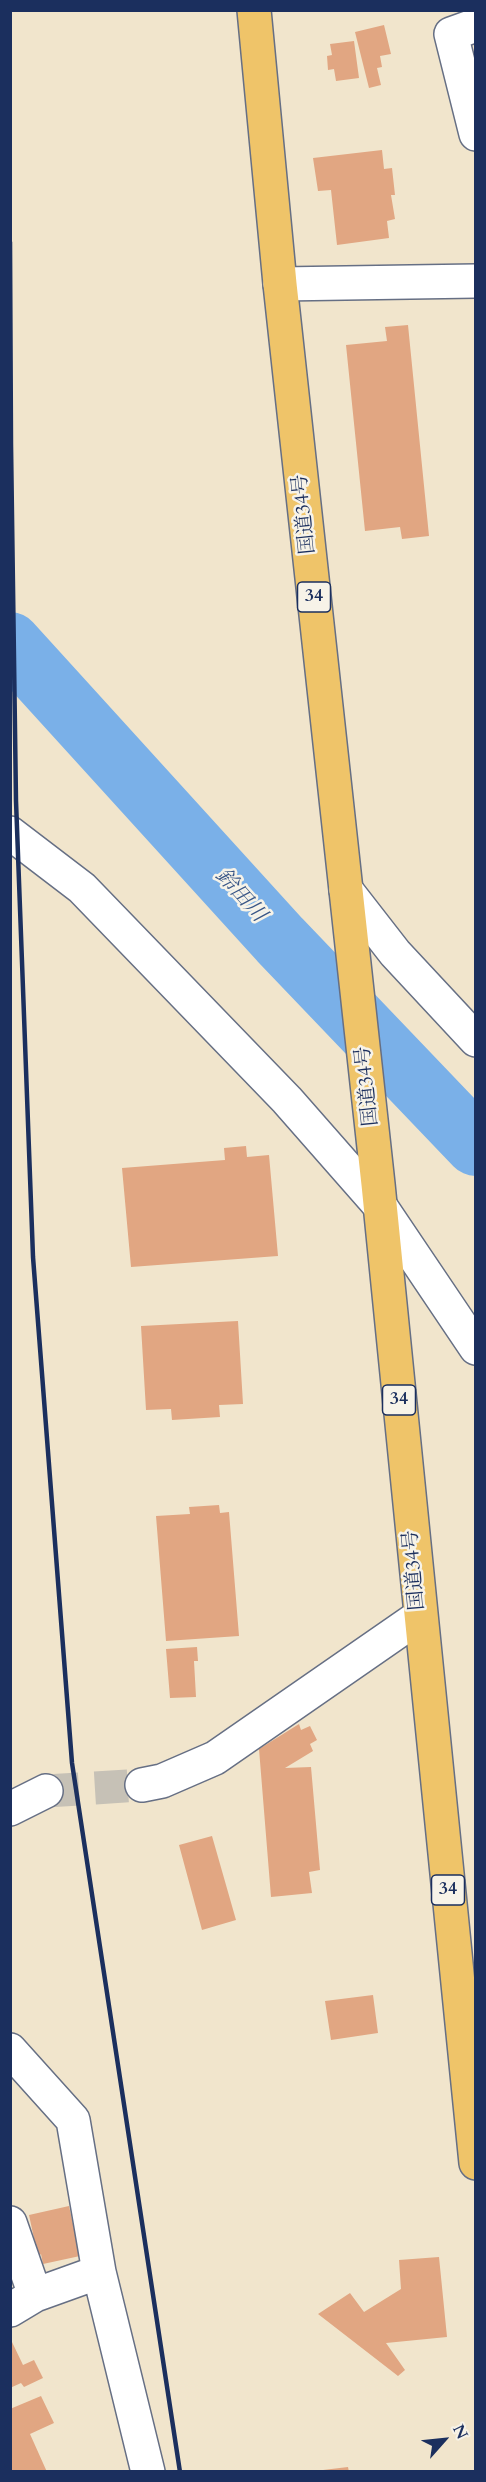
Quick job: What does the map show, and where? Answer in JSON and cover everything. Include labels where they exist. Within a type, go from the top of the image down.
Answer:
[{"type":"highway","name":"国道34号","points":[[254,10],[280,284],[380,1195],[420,1617],[476,2163]]},
{"type":"street","points":[[475,134],[451,34],[468,30],[476,25]]},
{"type":"street","points":[[280,284],[476,281]]},
{"type":"street","points":[[10,833],[82,888],[380,1195],[476,1347]]},
{"type":"street","points":[[347,901],[476,1040]]},
{"type":"street","points":[[142,1785],[162,1781],[215,1758],[420,1617]]},
{"type":"street","points":[[10,1809],[46,1791]]},
{"type":"street","points":[[10,2050],[73,2120],[99,2272],[148,2472]]},
{"type":"street","points":[[10,2223],[23,2302],[99,2272]]},
{"type":"building","points":[[384,25],[391,54],[380,56],[382,67],[377,68],[381,85],[369,88],[355,32]]},
{"type":"building","points":[[354,41],[359,78],[336,81],[334,69],[328,70],[327,56],[332,55],[330,44]]},
{"type":"building","points":[[382,150],[384,169],[392,168],[395,195],[391,195],[395,219],[387,221],[389,238],[337,245],[331,190],[318,191],[313,158]]},
{"type":"building","points":[[408,325],[429,536],[402,539],[400,527],[365,531],[346,345],[387,341],[385,327]]},
{"type":"building","points":[[246,1146],[247,1157],[269,1155],[278,1256],[131,1267],[122,1168],[225,1160],[224,1148]]},
{"type":"building","points":[[238,1321],[243,1404],[219,1405],[220,1417],[172,1420],[171,1409],[146,1410],[141,1326]]},
{"type":"building","points":[[219,1505],[220,1513],[229,1512],[239,1636],[166,1641],[156,1516],[190,1514],[189,1507]]},
{"type":"building","points":[[197,1647],[198,1661],[194,1661],[196,1697],[170,1698],[166,1649]]},
{"type":"building","points":[[299,1724],[301,1730],[310,1726],[317,1740],[310,1744],[313,1751],[285,1768],[311,1767],[320,1870],[309,1872],[312,1893],[271,1897],[259,1749]]},
{"type":"building","points":[[212,1836],[236,1920],[202,1930],[179,1845]]},
{"type":"building","points":[[373,1995],[378,2033],[331,2040],[325,2001]]},
{"type":"building","points":[[69,2206],[80,2256],[43,2264],[41,2254],[38,2257],[29,2215]]},
{"type":"building","points":[[439,2257],[447,2337],[386,2343],[405,2370],[398,2376],[318,2314],[350,2293],[364,2312],[401,2289],[399,2260]]},
{"type":"building","points":[[12,2342],[23,2365],[34,2360],[43,2378],[24,2387],[21,2383],[10,2388]]},
{"type":"building","points":[[41,2396],[54,2423],[30,2434],[47,2472],[10,2472],[10,2409]]},
{"type":"building","points":[[348,2467],[349,2472],[323,2472],[323,2470]]},
{"type":"waterway","name":"鈴田川","points":[[10,643],[280,940],[476,1145]]},
{"type":"tunnel","points":[[46,1791],[142,1785]]},
{"type":"railway","points":[[10,242],[16,801],[33,1257],[72,1763],[180,2472]]}]
